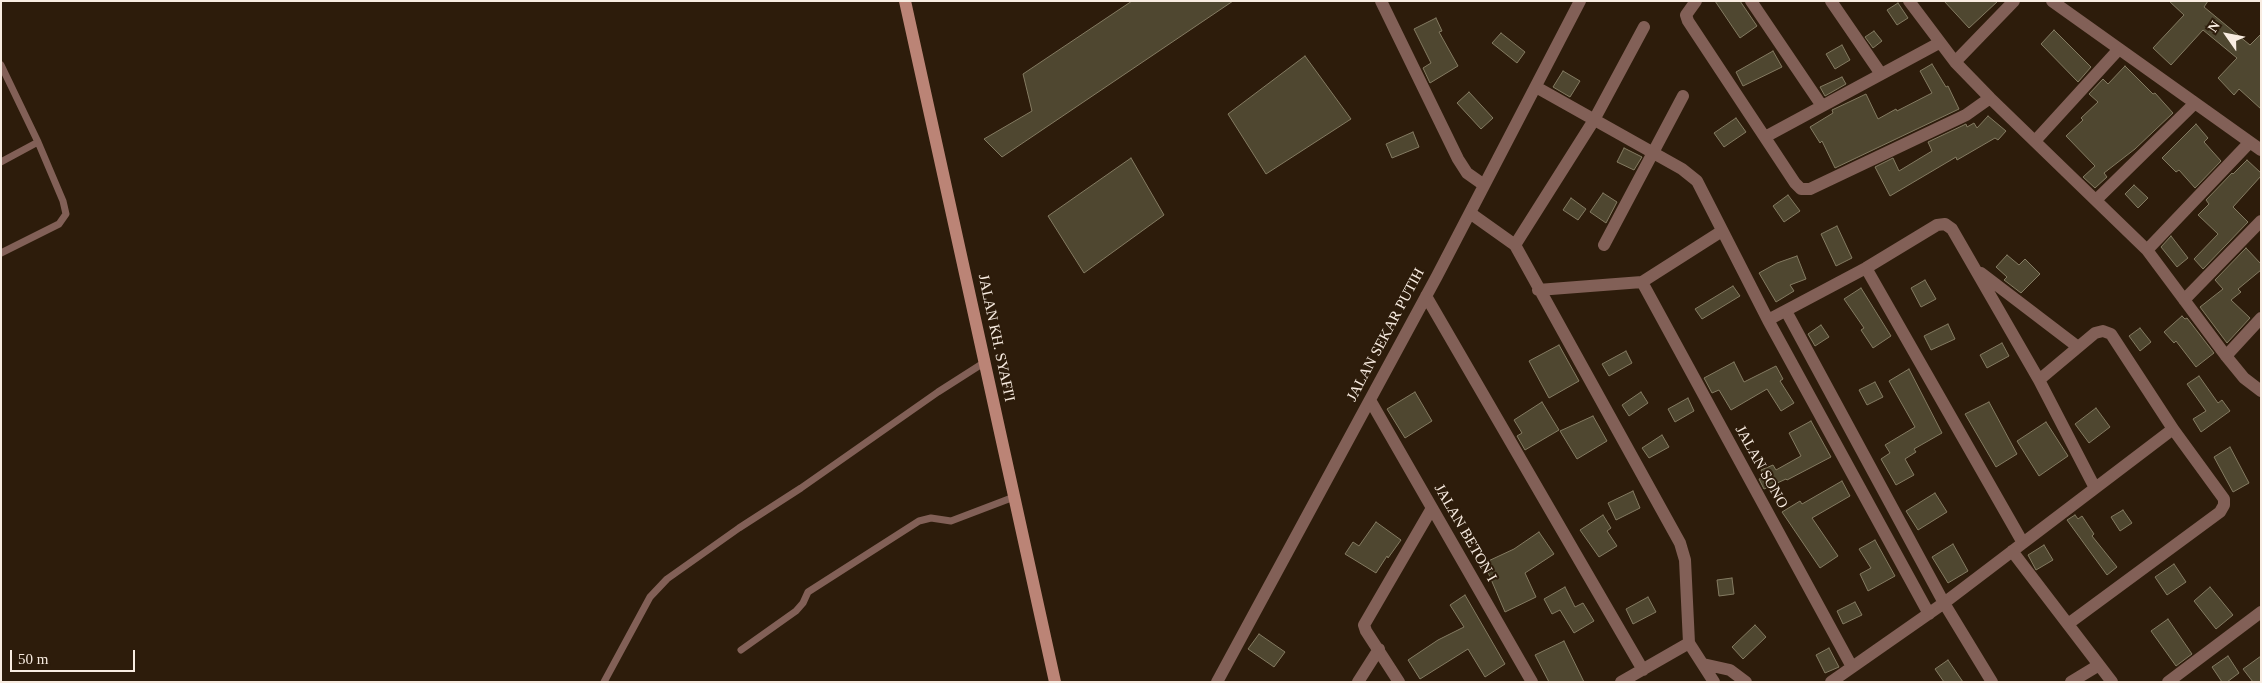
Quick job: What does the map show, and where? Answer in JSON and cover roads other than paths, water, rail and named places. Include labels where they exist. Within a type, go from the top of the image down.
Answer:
[{"type":"main road","name":"JALAN KH. SYAFI'I","points":[[905,1],[1055,682]]},
{"type":"street","points":[[1381,1],[1458,159],[1466,173],[1484,185]]},
{"type":"street","name":"JALAN SEKAR PUTIH","points":[[1217,682],[1437,276],[1580,1]]},
{"type":"street","points":[[1696,1],[1686,15],[1688,21],[1795,183],[1801,189],[1810,189],[1966,115],[1990,98]]},
{"type":"street","points":[[1751,1],[1822,106]]},
{"type":"street","points":[[1831,1],[1881,74]]},
{"type":"street","points":[[1909,1],[1955,62],[2147,250],[2226,356],[2244,378],[2261,391]]},
{"type":"street","points":[[1955,62],[2014,1]]},
{"type":"street","points":[[2052,1],[2261,150]]},
{"type":"street","points":[[1515,245],[1594,120],[1644,27]]},
{"type":"street","points":[[1765,137],[1939,43]]},
{"type":"street","points":[[2034,141],[2118,48]]},
{"type":"street","points":[[1536,87],[1652,154],[1682,169],[1697,181],[1768,320],[1929,614]]},
{"type":"street","points":[[1604,245],[1683,96]]},
{"type":"street","points":[[2096,200],[2195,103]]},
{"type":"street","points":[[2147,250],[2250,142]]},
{"type":"street","points":[[1470,212],[1515,245],[1537,288],[1680,543],[1685,560],[1689,643],[1714,682]]},
{"type":"street","points":[[2184,300],[2261,221]]},
{"type":"street","points":[[1768,320],[1866,268],[1937,225],[1945,224],[1952,229],[1976,269],[2039,380],[2095,488]]},
{"type":"street","points":[[1537,288],[1642,282],[1722,232]]},
{"type":"street","points":[[1866,268],[2023,543]]},
{"type":"street","points":[[1976,269],[2078,347]]},
{"type":"street","name":"JALAN SONO","points":[[1642,282],[1852,667]]},
{"type":"street","points":[[1426,296],[1643,670]]},
{"type":"street","points":[[1786,311],[1944,603],[1992,682]]},
{"type":"street","points":[[2226,356],[2261,318]]},
{"type":"street","points":[[2039,380],[2095,333],[2103,331],[2111,334],[2173,428],[2224,499],[2224,505],[2220,512],[2068,624]]},
{"type":"street","name":"JALAN BETON I","points":[[1370,400],[1532,682]]},
{"type":"street","points":[[1830,682],[1944,603],[2173,428]]},
{"type":"street","points":[[1399,682],[1366,631],[1366,621],[1432,508]]},
{"type":"street","points":[[2012,551],[2112,682]]},
{"type":"street","points":[[2168,682],[2261,612]]},
{"type":"street","points":[[1621,682],[1689,643]]},
{"type":"street","points":[[1358,682],[1379,649]]},
{"type":"street","points":[[1703,664],[1730,670],[1746,682]]},
{"type":"street","points":[[2071,682],[2099,665]]},
{"type":"lane","points":[[1,65],[38,142],[63,200],[66,214],[59,224],[1,253]]},
{"type":"lane","points":[[1,162],[38,142]]},
{"type":"lane","points":[[604,682],[650,597],[667,579],[938,392],[985,362]]},
{"type":"lane","points":[[741,650],[796,611],[803,603],[808,592],[919,521],[931,518],[951,521],[1014,496]]}]
